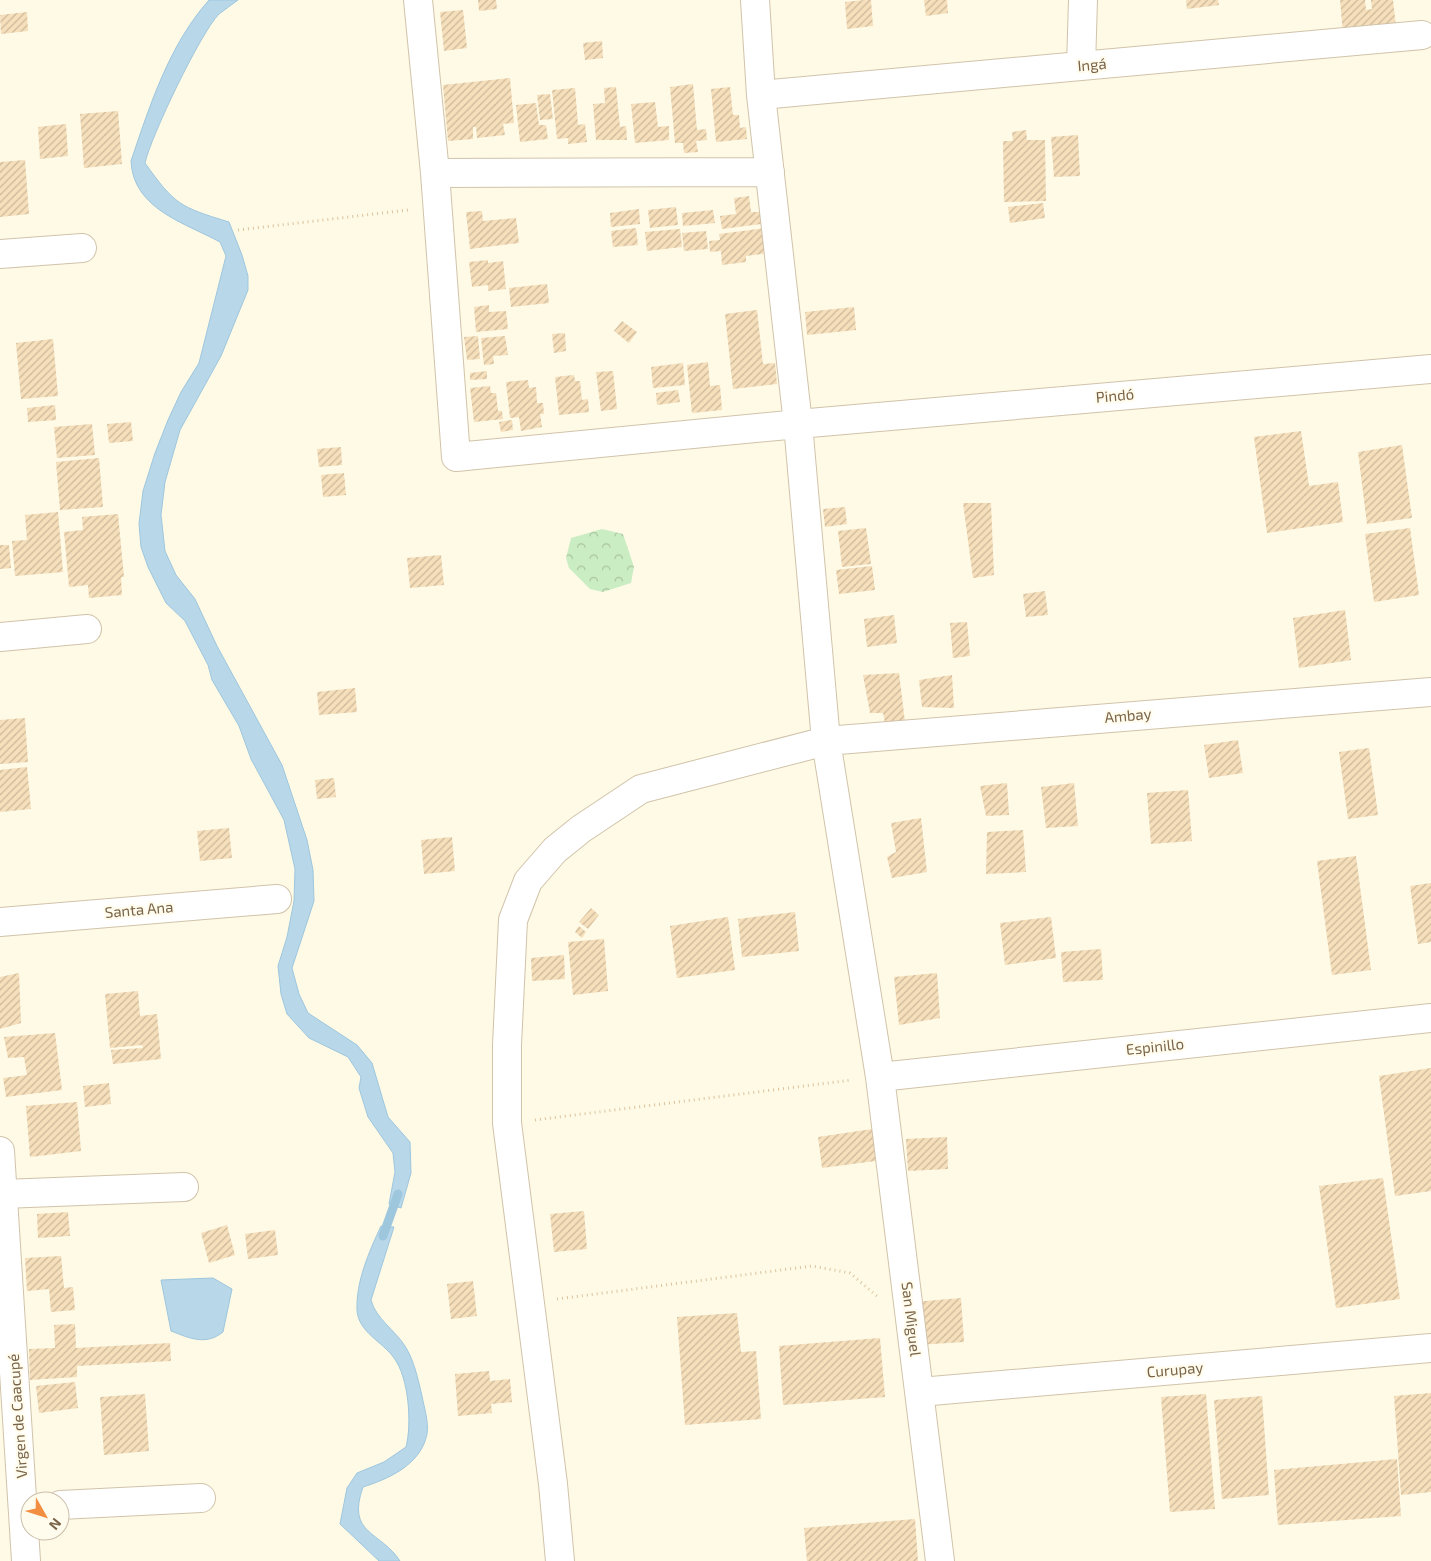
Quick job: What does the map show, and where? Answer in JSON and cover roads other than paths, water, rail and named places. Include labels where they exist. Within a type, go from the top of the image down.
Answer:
[{"type":"street","points":[[418,0],[435,173],[770,172]]},
{"type":"street","name":"San Miguel","points":[[755,0],[761,96],[798,424],[826,741],[880,1077],[940,1561]]},
{"type":"street","points":[[1081,66],[1083,0]]},
{"type":"street","name":"Ingá","points":[[761,96],[1422,35]]},
{"type":"street","name":"Pindó","points":[[435,173],[436,207],[456,457],[798,424],[1431,369]]},
{"type":"street","points":[[0,254],[82,248]]},
{"type":"street","points":[[0,636],[87,629]]},
{"type":"street","name":"Ambay","points":[[560,1561],[553,1484],[507,1124],[507,1045],[513,920],[528,881],[554,850],[581,828],[641,789],[826,741],[1431,692]]},
{"type":"street","name":"Santa Ana","points":[[0,922],[277,899]]},
{"type":"street","name":"Espinillo","points":[[880,1077],[1431,1018]]},
{"type":"street","name":"Virgen de Caacupé","points":[[0,1151],[26,1491]]},
{"type":"street","points":[[3,1194],[184,1187]]},
{"type":"street","name":"Curupay","points":[[920,1392],[1431,1348]]},
{"type":"street","points":[[70,1505],[201,1498]]},
{"type":"street","name":"Virgen de Caacupé","points":[[26,1541],[26,1561]]},
{"type":"water","points":[[209,0],[238,0],[219,14],[211,24],[189,62],[166,109],[145,163],[164,188],[180,203],[199,212],[229,222],[248,276],[248,290],[221,356],[180,430],[165,482],[161,515],[165,551],[176,575],[195,599],[217,646],[282,765],[307,840],[313,870],[314,901],[292,968],[299,994],[308,1013],[357,1045],[372,1063],[388,1117],[410,1142],[411,1173],[401,1208],[389,1204],[395,1172],[393,1153],[368,1117],[359,1088],[361,1077],[348,1057],[309,1038],[287,1014],[281,994],[278,966],[287,937],[294,901],[295,869],[284,820],[251,759],[239,726],[212,680],[208,665],[185,621],[166,603],[148,567],[141,547],[139,524],[143,491],[168,420],[181,392],[199,363],[226,256],[220,242],[177,221],[151,203],[141,191],[134,177],[131,161],[162,76],[183,36]]},
{"type":"water","points":[[381,1226],[394,1227],[371,1300],[381,1319],[401,1340],[411,1357],[427,1420],[427,1434],[424,1445],[411,1462],[393,1475],[363,1487],[359,1503],[359,1515],[362,1524],[368,1531],[392,1551],[400,1561],[379,1561],[340,1524],[347,1488],[357,1473],[384,1462],[406,1447],[408,1437],[408,1401],[399,1367],[389,1352],[366,1331],[358,1318],[357,1299],[361,1278]]},
{"type":"water","points":[[213,1278],[232,1289],[223,1332],[204,1340],[171,1331],[161,1280]]},
{"type":"waterway","points":[[383,1236],[398,1194]]}]
